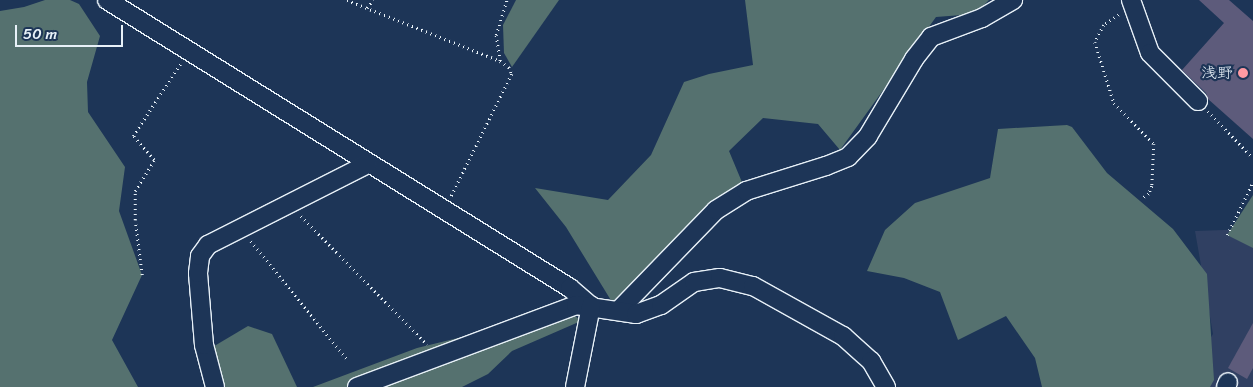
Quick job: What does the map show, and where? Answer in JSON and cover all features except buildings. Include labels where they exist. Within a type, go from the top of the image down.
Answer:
[{"type":"street","points":[[107,0],[570,288],[591,306]]},
{"type":"street","points":[[620,310],[716,210],[746,191],[826,166],[848,157],[868,136],[914,58],[931,37],[982,18],[1013,0]]},
{"type":"street","points":[[1132,3],[1150,52],[1198,101]]},
{"type":"street","points":[[215,387],[204,345],[198,273],[200,256],[208,245],[368,164]]},
{"type":"street","points":[[357,387],[576,305],[620,310],[636,314],[661,305],[694,282],[720,278],[753,286],[843,336],[871,361],[886,387]]},
{"type":"street","points":[[575,387],[591,306]]},
{"type":"path","points":[[347,0],[500,61],[509,67],[512,74],[444,211]]},
{"type":"path","points":[[367,8],[373,0]]},
{"type":"path","points":[[500,61],[496,35],[507,0]]},
{"type":"path","points":[[1132,3],[1104,25],[1095,42],[1114,103],[1154,144],[1152,186],[1149,194],[1143,198]]},
{"type":"path","points":[[142,275],[134,220],[135,191],[154,160],[133,136],[188,51]]},
{"type":"path","points":[[1198,101],[1253,158]]},
{"type":"path","points":[[1227,235],[1253,182]]},
{"type":"path","points":[[290,204],[439,356]]},
{"type":"path","points":[[240,228],[347,359]]},
{"type":"shaded area","points":[[1253,229],[1253,387],[1179,387],[1213,334],[1195,231]]},
{"type":"green space","points":[[45,0],[70,0],[79,4],[100,36],[87,82],[88,112],[125,167],[119,211],[142,275],[112,340],[138,387],[0,387],[0,11],[24,7]]},
{"type":"green space","points":[[516,0],[559,0],[512,67],[504,53],[503,25]]},
{"type":"green space","points":[[745,0],[989,0],[975,14],[936,17],[840,150],[818,124],[763,118],[729,151],[744,187],[722,194],[658,264],[612,302],[566,227],[535,188],[608,200],[651,155],[684,82],[709,74],[753,65]]},
{"type":"green space","points":[[1067,125],[1072,127],[1107,173],[1173,229],[1207,274],[1214,380],[1210,387],[1042,387],[1035,358],[1006,316],[958,340],[940,292],[904,278],[867,271],[885,230],[915,203],[990,178],[998,129]]},
{"type":"green space","points":[[1253,195],[1253,248],[1227,235]]},
{"type":"green space","points":[[569,311],[581,321],[512,351],[488,374],[462,387],[313,387],[417,348]]},
{"type":"green space","points":[[248,326],[272,334],[297,387],[224,387],[211,348]]},
{"type":"place","name":"浅野","points":[[1243,73]]}]
